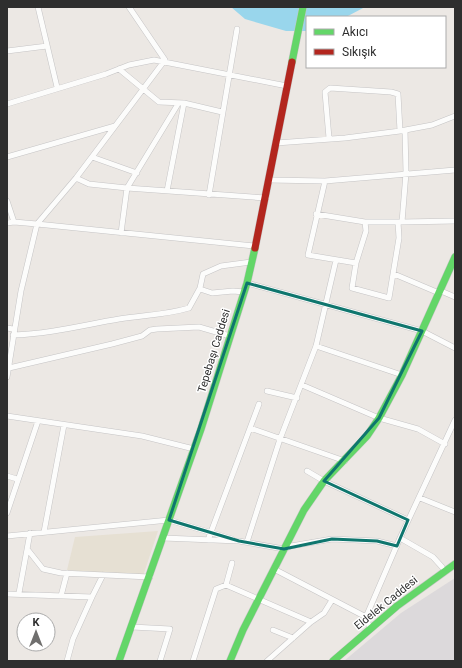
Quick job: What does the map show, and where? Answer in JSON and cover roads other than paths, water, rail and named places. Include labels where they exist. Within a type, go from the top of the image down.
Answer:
[{"type":"main road","name":"Tepebaşı Caddesi","points":[[118,661],[150,577],[194,449],[247,283],[254,246],[266,198],[286,86],[298,38],[303,7]]},
{"type":"main road","points":[[230,661],[258,600],[304,510],[324,481],[366,436],[379,418],[402,375],[455,257]]},
{"type":"main road","name":"Eldelek Caddesi","points":[[333,661],[397,606],[455,564]]},
{"type":"street","points":[[38,7],[57,88]]},
{"type":"street","points":[[129,7],[165,60]]},
{"type":"street","points":[[209,195],[237,29]]},
{"type":"street","points":[[7,51],[47,46]]},
{"type":"street","points":[[7,104],[119,69],[154,60],[165,60],[229,76],[286,86]]},
{"type":"street","points":[[7,377],[13,332],[37,224],[76,178],[144,90],[165,60]]},
{"type":"street","points":[[119,69],[159,102],[178,104],[184,103],[222,112]]},
{"type":"street","points":[[329,138],[326,92],[330,88],[391,92],[398,94],[403,131],[406,173],[399,238],[389,298],[352,288],[356,263],[366,231],[365,222]]},
{"type":"street","points":[[167,191],[184,103]]},
{"type":"street","points":[[121,233],[127,188],[178,104]]},
{"type":"street","points":[[276,143],[345,138],[403,131],[432,125],[455,116]]},
{"type":"street","points":[[7,157],[116,126]]},
{"type":"street","points":[[92,156],[137,172]]},
{"type":"street","points":[[269,180],[325,181],[455,170]]},
{"type":"street","points":[[76,178],[89,184],[127,188],[266,198]]},
{"type":"street","points":[[325,181],[316,214],[308,255],[356,263]]},
{"type":"street","points":[[7,201],[14,222]]},
{"type":"street","points":[[316,214],[365,222],[455,221]]},
{"type":"street","points":[[7,224],[14,222],[37,224],[254,246]]},
{"type":"street","points":[[247,542],[280,439],[316,346],[336,260]]},
{"type":"street","points":[[7,328],[13,332],[38,334],[137,316],[170,314],[189,308],[200,289],[203,274],[213,269],[232,264],[251,262]]},
{"type":"street","points":[[394,274],[455,297]]},
{"type":"street","points":[[247,283],[422,331],[455,348]]},
{"type":"street","points":[[200,289],[212,293],[233,291],[244,292]]},
{"type":"street","points":[[9,368],[142,336],[150,330],[200,327],[230,336]]},
{"type":"street","points":[[316,346],[402,375]]},
{"type":"street","points":[[302,385],[379,418],[418,429],[445,444]]},
{"type":"street","points":[[267,391],[297,398]]},
{"type":"street","points":[[208,540],[259,404]]},
{"type":"street","points":[[7,416],[142,436],[194,449]]},
{"type":"street","points":[[370,629],[366,617],[396,546],[420,498],[455,420]]},
{"type":"street","points":[[7,512],[38,421]]},
{"type":"street","points":[[44,532],[64,424]]},
{"type":"street","points":[[250,428],[345,460]]},
{"type":"street","points":[[449,433],[455,436]]},
{"type":"street","points":[[307,471],[324,481],[408,520]]},
{"type":"street","points":[[7,476],[17,479]]},
{"type":"street","points":[[420,498],[455,512]]},
{"type":"street","points":[[7,536],[169,520],[239,541]]},
{"type":"street","points":[[19,593],[30,533]]},
{"type":"street","points":[[163,538],[239,541],[284,549],[291,546],[332,539],[377,541],[396,546]]},
{"type":"street","points":[[400,538],[433,557],[442,567]]},
{"type":"street","points":[[28,550],[43,569],[67,573],[150,577]]},
{"type":"street","points":[[226,585],[232,563]]},
{"type":"street","points":[[274,569],[366,617]]},
{"type":"street","points":[[61,596],[67,573]]},
{"type":"street","points":[[66,661],[73,639],[103,575]]},
{"type":"street","points":[[193,661],[216,589],[226,585],[311,622]]},
{"type":"street","points":[[7,594],[19,593],[92,597]]},
{"type":"street","points":[[267,661],[311,622],[324,613],[332,600]]},
{"type":"street","points":[[132,627],[170,629],[160,661]]},
{"type":"street","points":[[273,630],[293,638]]},
{"type":"water","points":[[231,7],[365,7],[348,16],[306,16],[306,31],[286,31],[245,19]]}]
